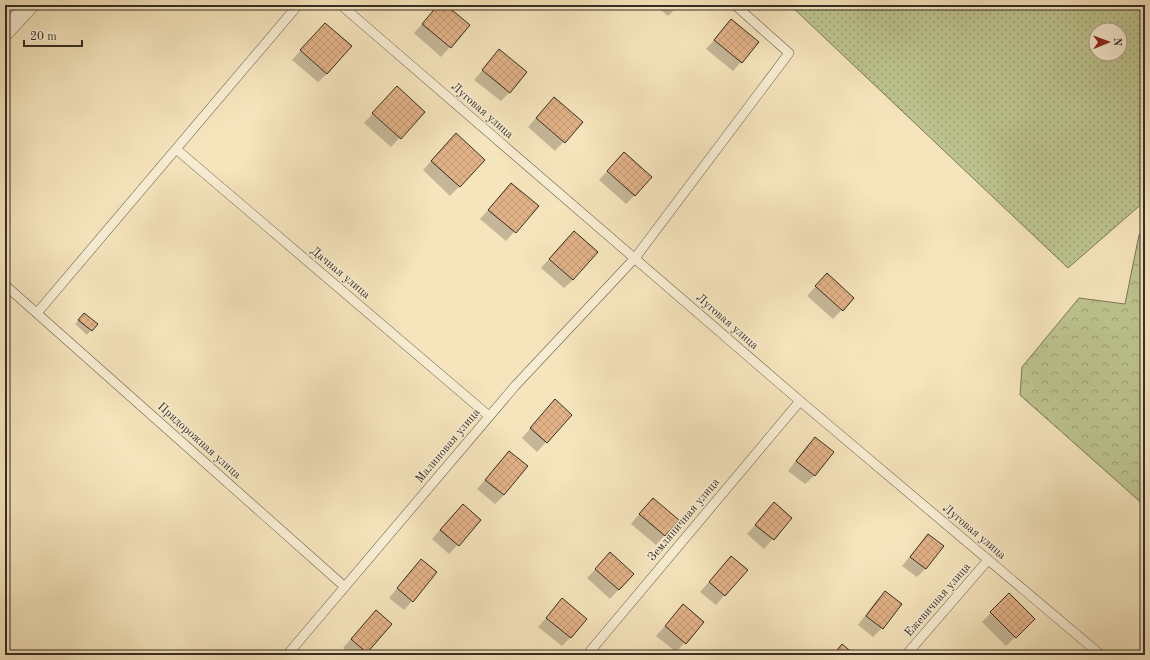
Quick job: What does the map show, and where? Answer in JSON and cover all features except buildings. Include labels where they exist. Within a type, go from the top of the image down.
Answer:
[{"type":"street","points":[[5,32],[30,5]]},
{"type":"lane","points":[[37,313],[298,5]]},
{"type":"lane","name":"Луговая улица","points":[[341,5],[800,401],[1101,655]]},
{"type":"lane","name":"Малиновая улица","points":[[287,655],[515,386],[635,258],[789,53],[735,5]]},
{"type":"lane","name":"Дачная улица","points":[[176,149],[489,416]]},
{"type":"lane","name":"Придорожная улица","points":[[5,285],[345,587]]},
{"type":"lane","name":"Земляничная улица","points":[[587,655],[800,401]]},
{"type":"lane","name":"Ежевичная улица","points":[[906,655],[988,560]]},
{"type":"green space","points":[[790,5],[1145,5],[1145,201],[1068,268]]},
{"type":"green space","points":[[1145,230],[1145,506],[1020,395],[1022,367],[1079,298],[1125,304],[1139,235]]}]
